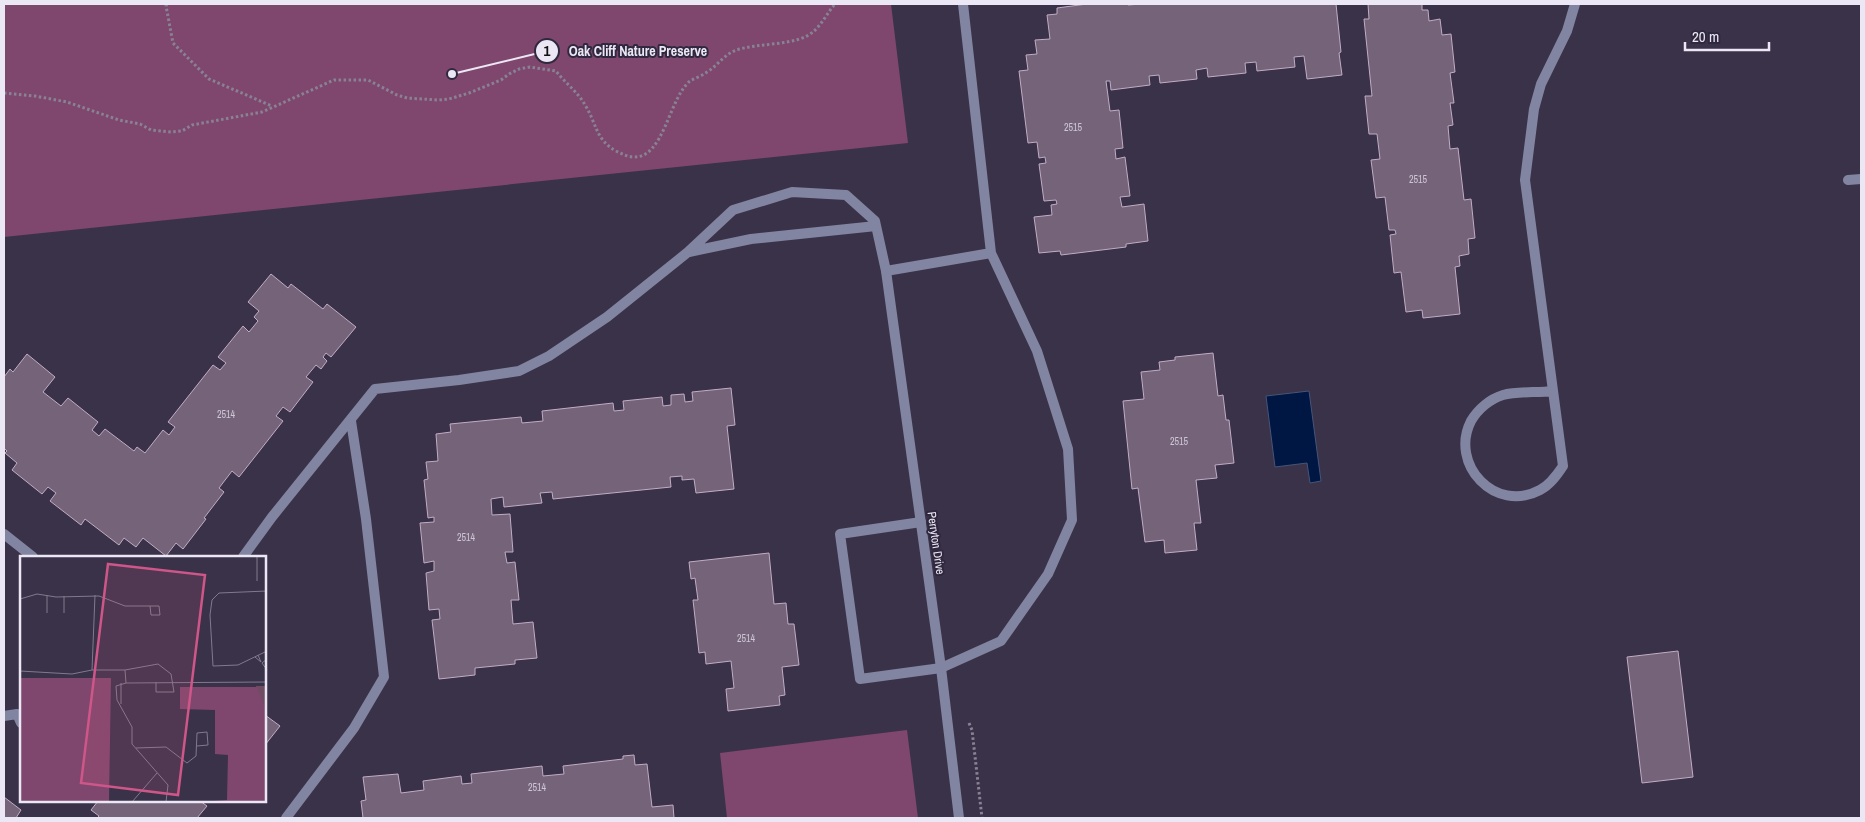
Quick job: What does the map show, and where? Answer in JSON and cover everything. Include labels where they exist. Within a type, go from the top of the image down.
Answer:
[{"type":"street","points":[[921,522],[840,534],[860,679],[941,668],[1002,640],[1048,574],[1072,520],[1068,449],[1037,351],[990,252],[963,4]]},
{"type":"street","points":[[1553,391],[1504,395],[1488,402],[1475,414],[1467,429],[1465,446],[1468,463],[1477,478],[1490,489],[1506,495],[1523,496],[1540,490],[1553,480],[1563,466],[1525,180],[1534,109],[1541,84],[1567,31],[1575,4]]},
{"type":"street","points":[[1848,180],[1861,179]]},
{"type":"street","points":[[244,556],[272,517],[375,389],[519,371],[549,356],[607,317],[688,252],[734,210],[792,192],[846,195],[875,221],[876,226],[751,239],[688,252]]},
{"type":"street","name":"Perryton Drive","points":[[876,226],[886,271],[941,668],[959,818]]},
{"type":"street","points":[[886,271],[990,252]]},
{"type":"street","points":[[286,818],[354,728],[384,677],[366,519],[351,421]]},
{"type":"street","points":[[4,534],[32,556]]},
{"type":"street","points":[[4,716],[17,714],[20,721]]},
{"type":"path","points":[[167,4],[173,43],[209,79],[272,106]]},
{"type":"path","points":[[4,93],[67,102],[161,132],[182,131],[192,125],[262,112],[334,80],[368,80],[397,95],[418,100],[438,100],[469,94],[501,80],[519,69],[556,70],[585,104],[598,135],[604,144],[624,155],[634,157],[645,156],[659,139],[676,99],[689,82],[707,72],[732,52],[742,48],[805,37],[815,31],[835,4]]},
{"type":"shaded area","points":[[4,4],[891,4],[908,143],[4,237]]},
{"type":"shaded area","points":[[907,730],[918,818],[727,818],[720,753]]},
{"type":"water","points":[[1309,391],[1321,481],[1310,483],[1307,463],[1275,467],[1266,396]]},
{"type":"building","points":[[1087,4],[1336,4],[1342,75],[1307,79],[1304,56],[1294,57],[1295,67],[1257,71],[1256,62],[1245,63],[1246,73],[1208,77],[1207,68],[1196,70],[1197,79],[1160,83],[1159,75],[1149,76],[1150,85],[1111,90],[1110,81],[1106,81],[1110,111],[1119,110],[1123,148],[1115,149],[1116,159],[1125,157],[1130,196],[1120,197],[1122,207],[1144,204],[1148,241],[1126,244],[1126,247],[1061,255],[1060,251],[1039,253],[1034,217],[1052,215],[1051,205],[1057,204],[1056,200],[1044,201],[1039,164],[1046,163],[1045,157],[1039,158],[1037,142],[1028,143],[1019,71],[1028,70],[1026,55],[1037,54],[1035,40],[1050,39],[1047,15],[1057,14],[1057,8]]},
{"type":"building","points":[[1368,4],[1422,4],[1422,10],[1428,10],[1429,21],[1440,19],[1442,35],[1451,34],[1455,72],[1450,73],[1454,103],[1450,103],[1453,125],[1448,126],[1450,149],[1458,148],[1464,200],[1471,199],[1475,238],[1468,239],[1469,254],[1459,256],[1460,266],[1455,267],[1460,314],[1423,318],[1422,310],[1406,312],[1401,272],[1394,273],[1390,235],[1396,234],[1395,230],[1389,230],[1385,197],[1376,198],[1371,160],[1380,159],[1377,134],[1369,134],[1365,96],[1372,96],[1364,19],[1369,19]]},
{"type":"building","points":[[271,274],[288,288],[291,284],[323,309],[327,304],[356,327],[331,357],[326,353],[323,357],[327,361],[321,369],[316,365],[306,377],[313,382],[290,412],[283,407],[276,416],[283,421],[239,477],[232,471],[219,488],[224,492],[183,549],[176,543],[166,556],[143,538],[136,547],[124,538],[119,545],[85,519],[81,525],[50,501],[56,493],[48,487],[42,494],[12,470],[17,463],[5,453],[7,451],[4,448],[4,377],[10,369],[13,372],[27,354],[55,377],[43,392],[61,406],[68,398],[98,422],[92,430],[99,436],[105,429],[134,451],[137,447],[145,453],[163,430],[169,435],[175,427],[168,422],[213,365],[220,370],[226,363],[218,357],[243,326],[249,332],[258,321],[254,317],[259,311],[248,302]]},
{"type":"building","points":[[1213,353],[1218,396],[1223,395],[1226,420],[1229,420],[1234,463],[1215,465],[1217,478],[1196,480],[1201,523],[1194,523],[1197,550],[1165,553],[1164,540],[1145,542],[1138,488],[1132,489],[1123,401],[1144,399],[1141,372],[1160,370],[1159,362],[1175,360],[1175,357]]},
{"type":"building","points":[[731,388],[735,425],[727,426],[734,489],[696,493],[694,479],[682,480],[682,476],[670,477],[671,487],[553,499],[552,492],[540,493],[542,503],[504,507],[503,497],[491,499],[492,515],[510,514],[513,552],[505,552],[507,563],[515,562],[519,600],[511,600],[513,624],[533,622],[537,658],[515,660],[515,664],[475,668],[475,675],[439,679],[432,620],[440,619],[439,609],[429,610],[426,573],[434,571],[434,561],[424,563],[420,523],[434,522],[434,517],[428,518],[424,480],[428,479],[426,462],[438,461],[436,434],[451,432],[450,424],[521,417],[522,423],[543,421],[542,411],[613,403],[614,411],[624,410],[623,401],[662,397],[663,406],[671,405],[671,395],[684,394],[685,402],[693,401],[692,392]]},
{"type":"building","points":[[769,553],[774,604],[786,603],[788,624],[794,624],[799,665],[782,667],[785,695],[779,696],[780,705],[728,711],[726,689],[734,688],[731,661],[706,664],[705,652],[699,653],[693,600],[698,600],[695,578],[691,579],[689,562]]},
{"type":"building","points":[[1678,651],[1693,777],[1642,783],[1627,657]]},
{"type":"building","points":[[266,716],[280,726],[266,744]]},
{"type":"building","points":[[634,755],[635,765],[647,764],[652,807],[673,805],[674,818],[363,818],[361,801],[366,800],[363,777],[398,774],[401,793],[424,790],[423,781],[461,776],[462,784],[472,783],[471,774],[542,766],[543,776],[564,774],[563,766],[623,759],[623,756]]},
{"type":"building","points":[[4,797],[21,810],[16,818],[4,818]]},
{"type":"building","points":[[97,802],[201,802],[207,806],[197,818],[97,818],[99,816],[91,810]]},
{"type":"place","name":"Oak Cliff Nature Preserve","points":[[452,74]]}]
